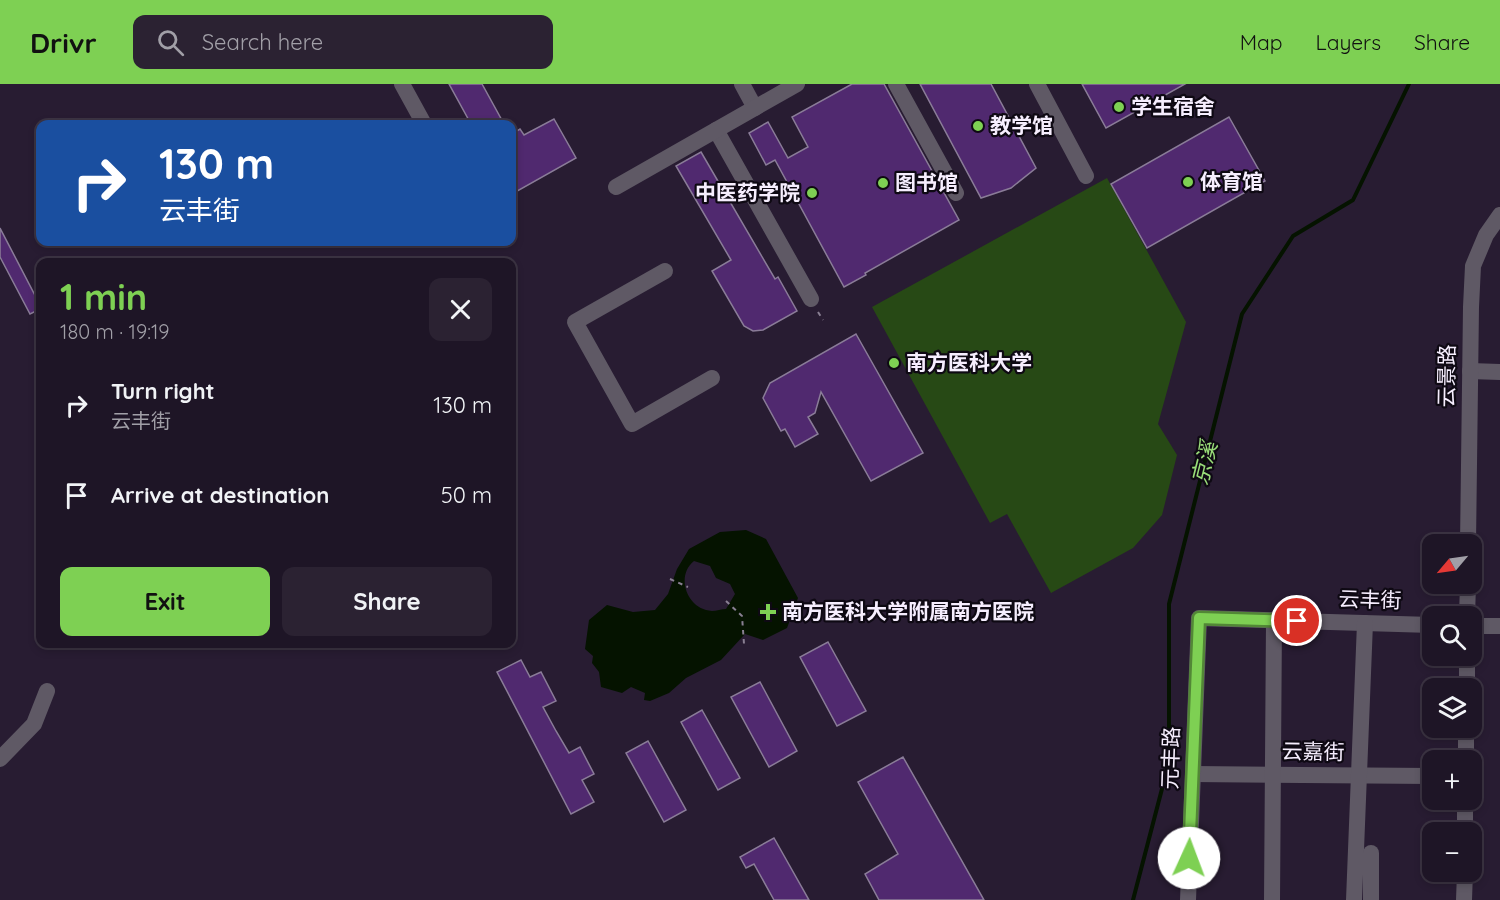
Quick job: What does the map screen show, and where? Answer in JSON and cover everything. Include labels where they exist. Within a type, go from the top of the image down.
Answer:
[{"type":"street","points":[[402,84],[422,120]]},
{"type":"street","points":[[742,84],[755,108]]},
{"type":"street","points":[[616,187],[797,84]]},
{"type":"street","points":[[896,84],[956,193]]},
{"type":"street","points":[[1037,84],[1086,176]]},
{"type":"street","points":[[716,130],[811,299]]},
{"type":"street","name":"云景路","points":[[1468,534],[1473,266],[1486,235],[1500,215]]},
{"type":"street","points":[[665,271],[575,322],[632,424],[712,378]]},
{"type":"street","points":[[1470,371],[1500,372]]},
{"type":"street","name":"云丰街","points":[[1199,618],[1422,625]]},
{"type":"street","name":"元丰路","points":[[1188,900],[1199,618]]},
{"type":"street","points":[[1272,900],[1274,620]]},
{"type":"street","points":[[1354,900],[1365,623]]},
{"type":"street","points":[[1482,626],[1500,626]]},
{"type":"street","points":[[0,759],[34,724],[47,691]]},
{"type":"street","name":"云嘉街","points":[[1192,774],[1422,776]]},
{"type":"street","points":[[1371,853],[1371,900]]},
{"type":"street","points":[[1464,900],[1465,882]]},
{"type":"path","points":[[670,579],[688,587]]},
{"type":"path","points":[[726,601],[742,616],[744,644]]},
{"type":"green space","points":[[1107,178],[1186,322],[1158,424],[1177,455],[1162,515],[1133,548],[1051,593],[1007,514],[990,523],[872,307]]},
{"type":"shaded area","points":[[746,530],[766,539],[798,598],[787,628],[763,640],[745,634],[721,660],[686,678],[669,693],[650,701],[644,700],[645,693],[631,687],[622,693],[601,687],[599,672],[592,663],[593,656],[585,649],[589,620],[607,605],[633,612],[655,610],[668,594],[677,569],[689,549],[720,532]],"holes":[[[694,561],[710,566],[716,578],[730,584],[735,594],[726,609],[712,611],[703,609],[690,599],[686,591],[685,575],[688,567]]]},
{"type":"building","points":[[449,84],[482,84],[502,120],[469,120]]},
{"type":"building","name":"图书馆","points":[[852,84],[884,84],[959,220],[844,287],[775,160],[766,165],[749,133],[768,122],[788,158],[808,147],[792,117]]},
{"type":"building","name":"教学馆","points":[[920,84],[991,84],[1036,168],[1011,188],[981,198]]},
{"type":"building","name":"学生宿舍","points":[[1082,84],[1185,84],[1106,128]]},
{"type":"building","name":"体育馆","points":[[1229,117],[1265,181],[1147,248],[1111,184]]},
{"type":"building","points":[[554,119],[576,158],[516,192],[516,132],[520,129],[524,135]]},
{"type":"building","points":[[701,152],[775,279],[778,277],[797,311],[763,330],[753,331],[744,326],[712,271],[731,260],[676,166]]},
{"type":"building","points":[[0,228],[36,297],[36,311],[30,314],[0,257]]},
{"type":"building","points":[[856,334],[923,453],[871,481],[821,392],[815,413],[808,417],[818,434],[795,447],[785,429],[781,431],[763,398],[770,383]]},
{"type":"building","points":[[828,642],[866,711],[837,726],[800,657]]},
{"type":"building","points":[[521,660],[530,677],[541,672],[556,701],[543,707],[569,753],[580,747],[594,774],[582,780],[594,802],[571,814],[497,672]]},
{"type":"building","points":[[760,682],[797,751],[769,767],[731,697]]},
{"type":"building","points":[[702,710],[740,778],[718,790],[681,722]]},
{"type":"building","points":[[648,741],[686,810],[664,822],[626,753]]},
{"type":"building","points":[[903,757],[984,900],[879,900],[865,874],[898,854],[858,782]]},
{"type":"building","points":[[774,838],[809,900],[774,900],[754,864],[746,868],[740,857]]},
{"type":"waterway","name":"京溪","points":[[1133,900],[1169,762],[1169,604],[1242,314],[1293,236],[1353,200],[1409,84]]},
{"type":"place","name":"学生宿舍","points":[[1119,107]]},
{"type":"place","name":"教学馆","points":[[978,126]]},
{"type":"place","name":"体育馆","points":[[1188,182]]},
{"type":"place","name":"图书馆","points":[[883,183]]},
{"type":"place","name":"中医药学院","points":[[812,193]]},
{"type":"place","name":"南方医科大学","points":[[894,363]]},
{"type":"place","name":"南方医科大学附属南方医院","points":[[768,612]]},
{"type":"route","points":[[1189,858],[1199,618],[1297,621]]}]
